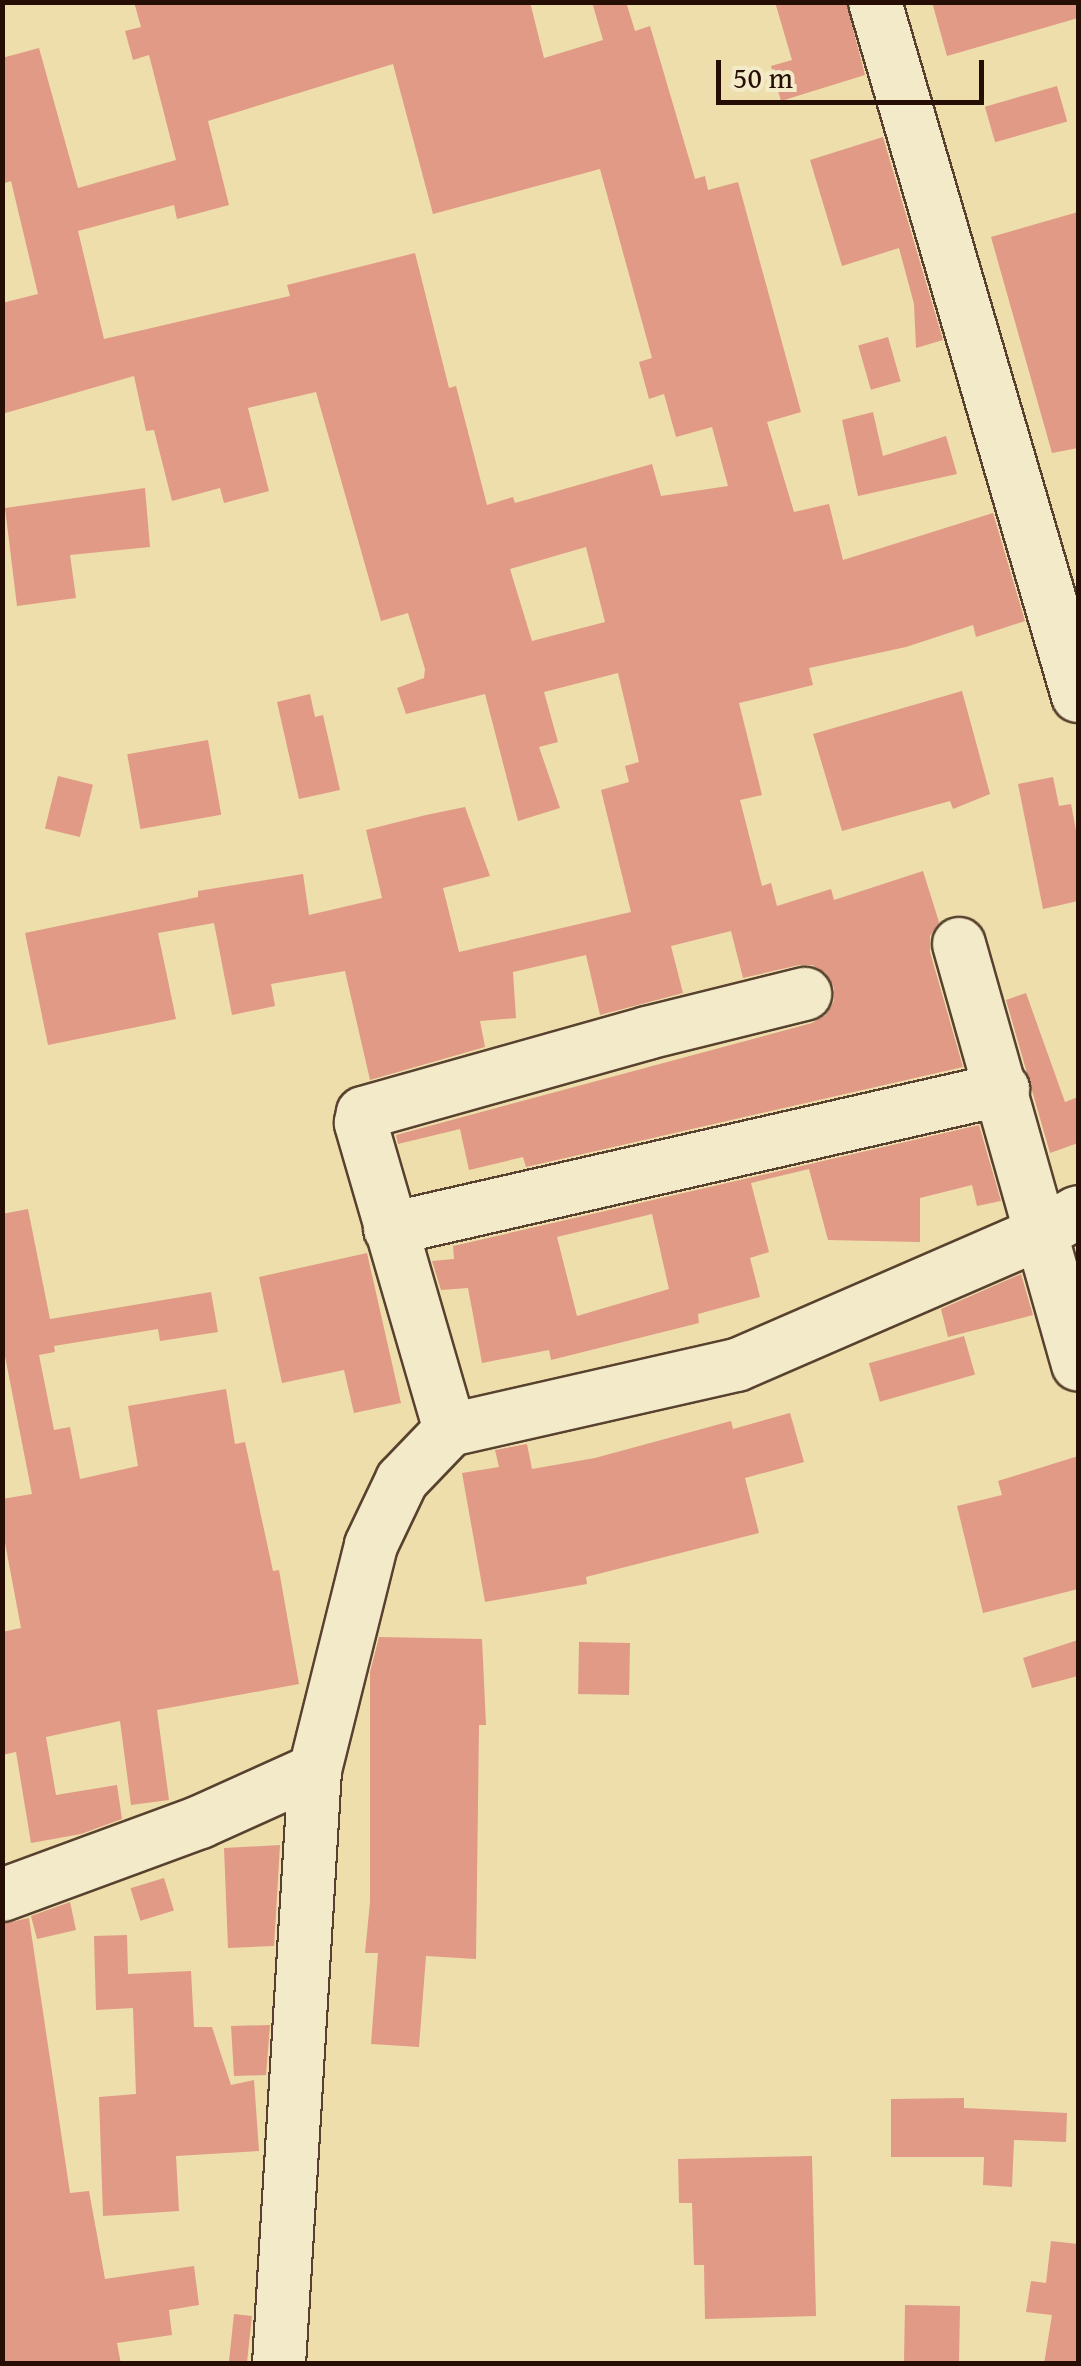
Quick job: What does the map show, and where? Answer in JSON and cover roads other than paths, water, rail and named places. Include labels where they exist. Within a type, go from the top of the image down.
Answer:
[{"type":"street","points":[[875,2],[1078,696]]},
{"type":"street","points":[[959,944],[1003,1090],[1061,1222],[1078,1364]]},
{"type":"street","points":[[450,1430],[390,1229],[361,1123],[363,1113],[806,994]]},
{"type":"street","points":[[390,1229],[1003,1090]]},
{"type":"street","points":[[279,2364],[315,1770],[370,1545],[402,1480],[450,1430],[737,1365],[1061,1222]]},
{"type":"street","points":[[2,1895],[200,1822],[315,1770]]}]
